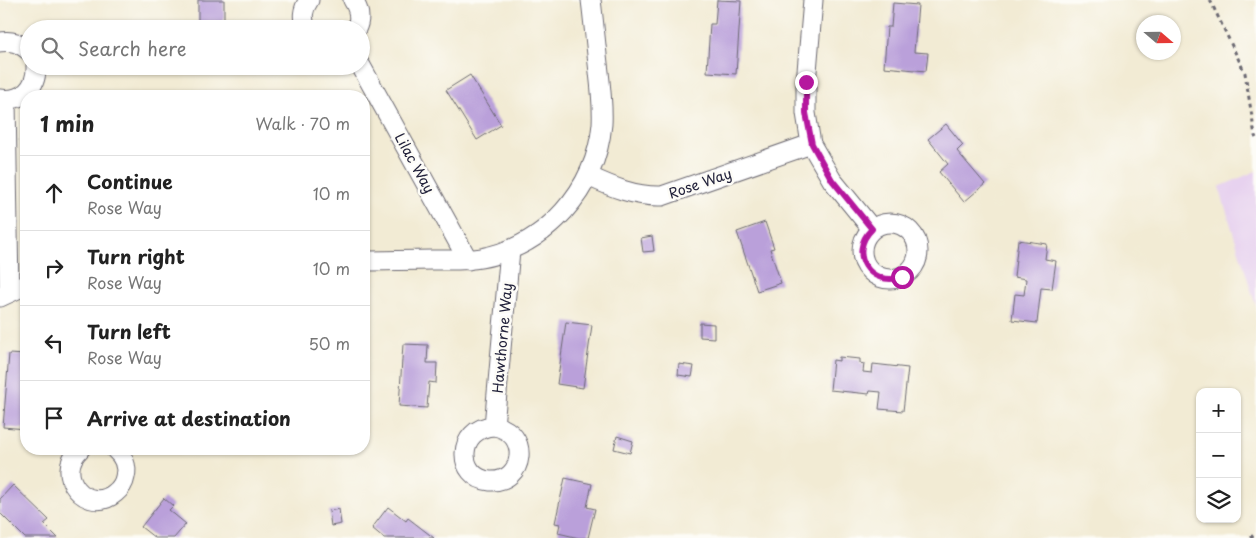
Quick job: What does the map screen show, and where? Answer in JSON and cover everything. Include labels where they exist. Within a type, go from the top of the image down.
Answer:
[{"type":"street","points":[[303,20],[306,4],[309,0]]},
{"type":"street","points":[[353,0],[358,8],[358,20]]},
{"type":"street","points":[[370,261],[468,260],[510,250],[550,225],[571,203],[588,176],[599,142],[602,124],[601,88],[591,0]]},
{"type":"street","points":[[813,0],[806,82],[806,113],[812,144],[832,180],[872,229]]},
{"type":"street","points":[[0,42],[11,42],[20,45]]},
{"type":"street","points":[[28,90],[36,75]]},
{"type":"street","name":"Lilac Way","points":[[366,75],[468,260]]},
{"type":"street","points":[[12,291],[3,100],[20,96]]},
{"type":"street","name":"Rose Way","points":[[588,176],[618,189],[647,196],[662,196],[812,144]]},
{"type":"street","name":"Hawthorne Way","points":[[494,426],[510,250]]},
{"type":"street","points":[[75,455],[69,470],[71,482],[83,496],[95,500],[107,498],[121,487],[126,476],[125,464],[121,455]]},
{"type":"path","points":[[1210,0],[1245,73],[1256,138]]},
{"type":"path","points":[[1250,538],[1256,533]]},
{"type":"shaded area","points":[[1256,171],[1256,306],[1219,187]]},
{"type":"building","points":[[198,0],[224,0],[224,20],[198,20]]},
{"type":"building","points":[[717,0],[741,1],[736,74],[707,72],[710,24],[715,24]]},
{"type":"building","points":[[893,3],[918,5],[914,52],[928,53],[926,71],[884,67],[887,27],[891,27]]},
{"type":"building","points":[[470,75],[501,125],[477,140],[446,90]]},
{"type":"building","points":[[946,124],[963,145],[957,151],[985,184],[964,202],[939,172],[948,164],[928,139]]},
{"type":"building","points":[[765,222],[774,248],[770,249],[781,283],[757,291],[737,232]]},
{"type":"building","points":[[652,236],[654,251],[643,252],[641,238]]},
{"type":"building","points":[[1018,240],[1047,244],[1045,259],[1056,261],[1052,289],[1041,288],[1037,323],[1012,320],[1015,294],[1024,295],[1026,279],[1014,277]]},
{"type":"building","points":[[566,322],[592,325],[583,388],[557,384]]},
{"type":"building","points":[[700,323],[714,324],[714,338],[700,337]]},
{"type":"building","points":[[403,344],[428,345],[427,363],[437,363],[436,383],[429,382],[427,408],[399,406]]},
{"type":"building","points":[[9,354],[20,355],[20,428],[3,427]]},
{"type":"building","points":[[839,357],[860,359],[860,363],[864,364],[863,372],[872,373],[873,364],[908,368],[903,411],[879,409],[881,392],[870,391],[869,394],[830,390],[833,360],[839,361]]},
{"type":"building","points":[[679,364],[694,366],[692,377],[678,375]]},
{"type":"building","points":[[617,436],[633,441],[630,453],[614,449]]},
{"type":"building","points":[[565,478],[592,484],[587,507],[595,509],[588,538],[558,533],[560,524],[555,523]]},
{"type":"building","points":[[13,485],[49,520],[44,524],[58,538],[25,538],[0,513],[0,499]]},
{"type":"building","points":[[164,498],[173,506],[169,510],[186,524],[174,538],[155,538],[141,527]]},
{"type":"building","points":[[388,507],[406,521],[408,518],[434,538],[384,538],[372,528]]},
{"type":"building","points":[[339,509],[341,524],[331,526],[329,511]]},
{"type":"route","points":[[806,82],[806,113],[812,144],[832,180],[872,229],[862,245],[861,251],[864,264],[872,274],[878,277],[890,280],[902,277]]}]
